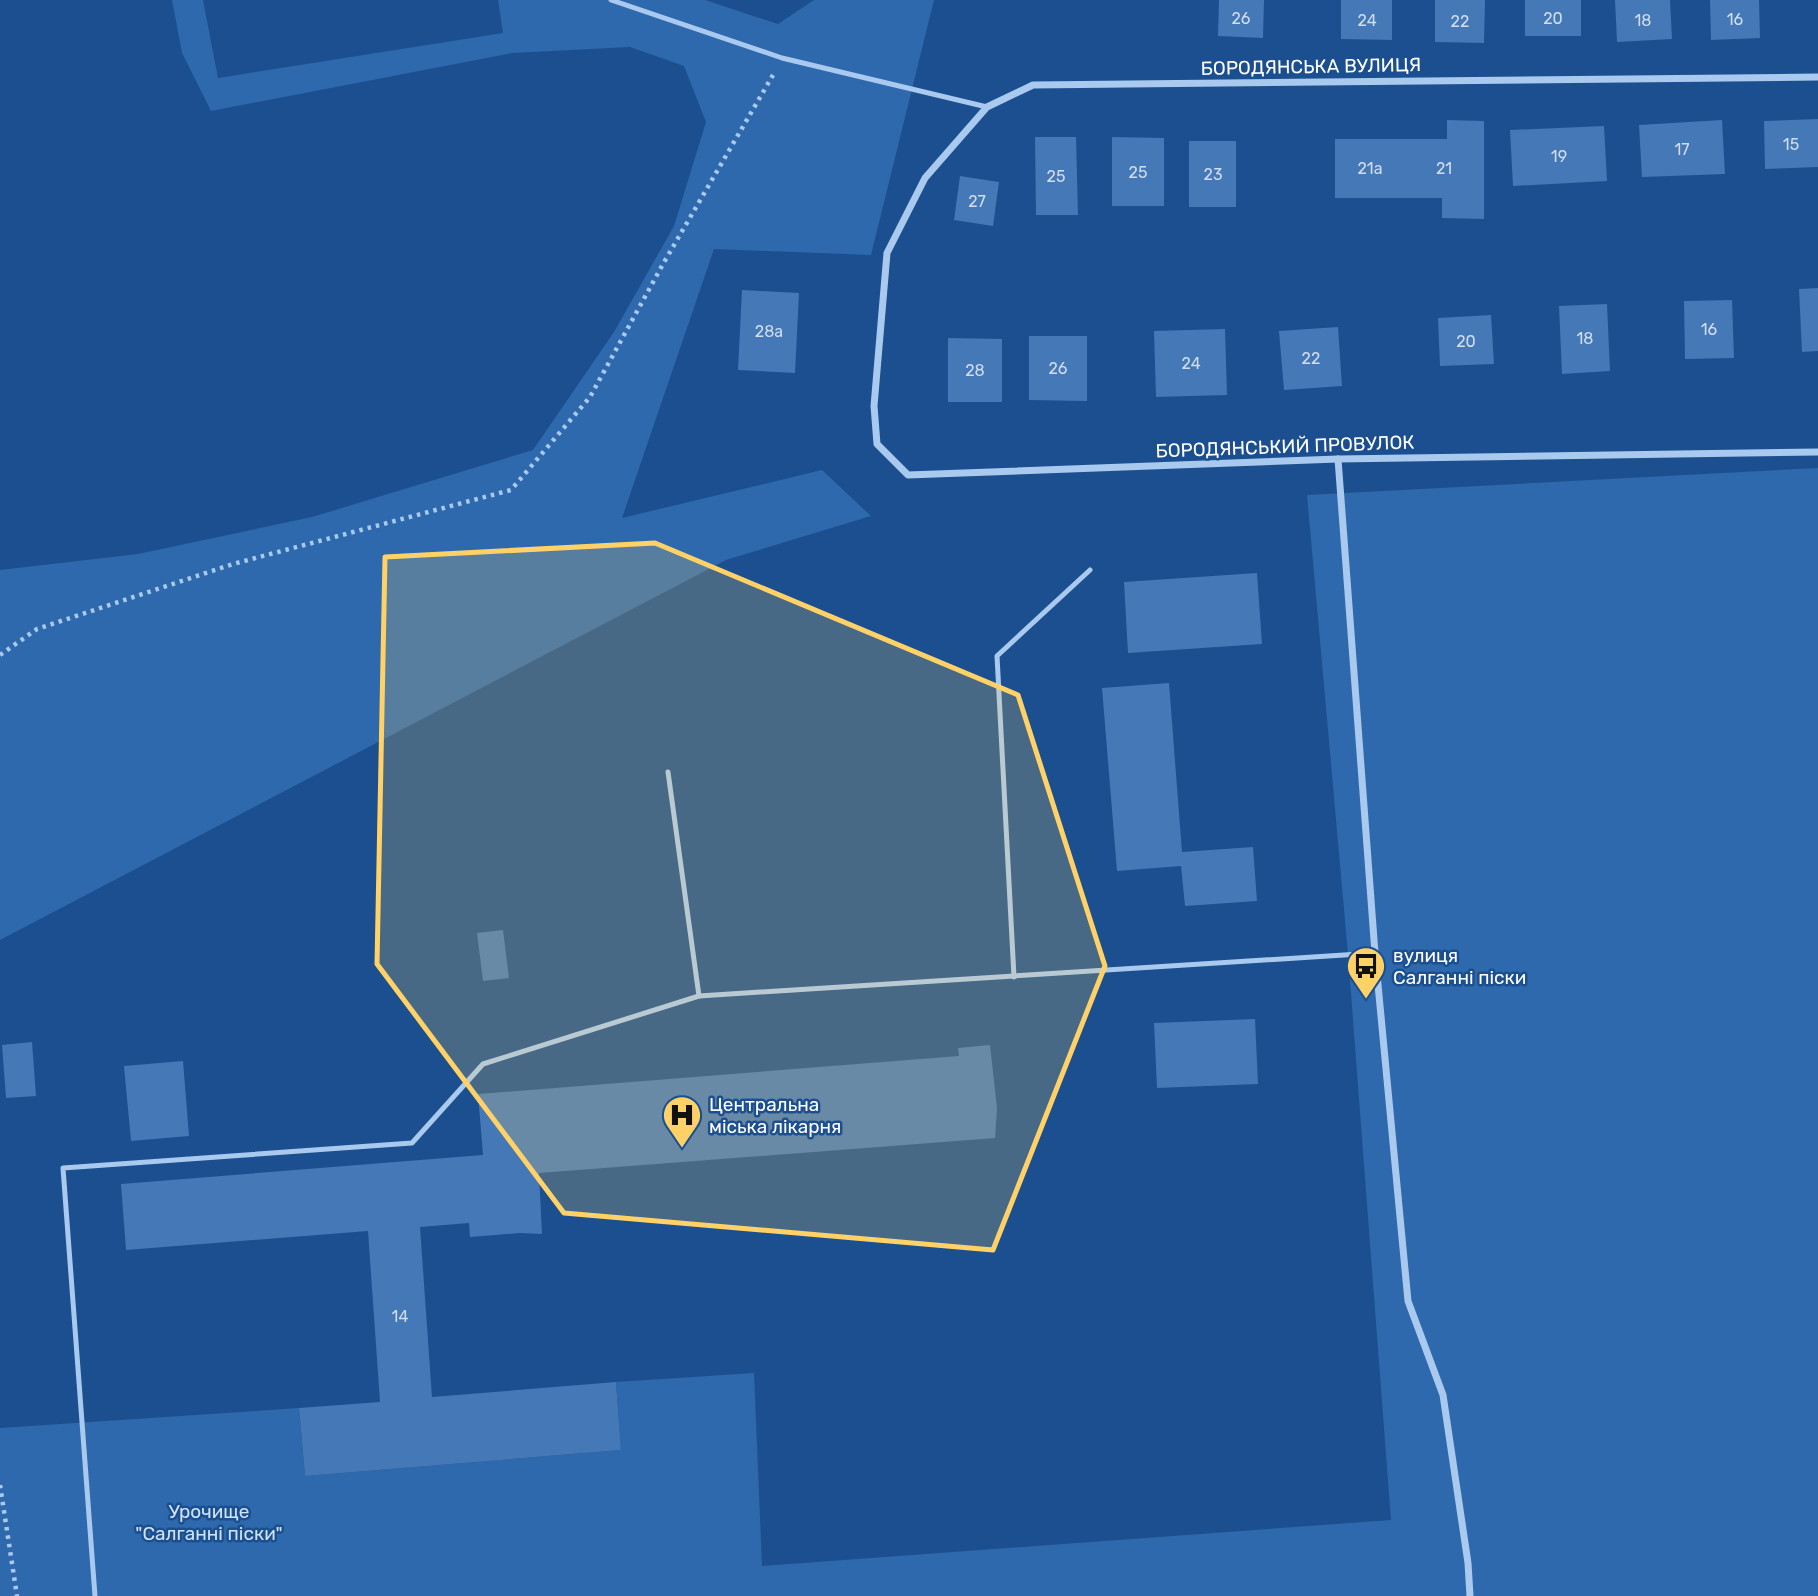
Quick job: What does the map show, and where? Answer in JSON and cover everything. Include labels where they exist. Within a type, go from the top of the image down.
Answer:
[{"type":"street","name":"БОРОДЯНСЬКА ВУЛИЦЯ","points":[[887,253],[926,178],[986,107],[1033,85],[1818,76]]},
{"type":"street","name":"БОРОДЯНСЬКИЙ ПРОВУЛОК","points":[[887,253],[874,406],[877,444],[908,475],[1338,459],[1818,452]]},
{"type":"street","points":[[1338,459],[1375,953],[1408,1301],[1443,1395],[1468,1563],[1470,1596]]},
{"type":"lane","points":[[611,0],[782,58],[986,107]]},
{"type":"lane","points":[[1014,977],[997,656],[1090,570]]},
{"type":"lane","points":[[668,772],[699,996]]},
{"type":"lane","points":[[94,1596],[63,1168],[412,1143],[483,1064],[699,996],[1375,953]]},
{"type":"path","points":[[0,654],[37,629],[233,564],[511,490],[590,397],[782,58]]},
{"type":"path","points":[[0,1485],[16,1596]]},
{"type":"highlighted area","points":[[655,543],[1018,695],[1105,966],[993,1250],[564,1213],[377,964],[385,557]]},
{"type":"green space","points":[[172,0],[203,0],[218,78],[503,33],[498,0],[705,0],[778,24],[814,0],[934,0],[871,255],[714,249],[622,518],[822,470],[871,516],[726,560],[0,940],[0,570],[138,554],[312,517],[533,450],[614,332],[674,226],[706,122],[684,66],[630,47],[512,53],[211,111],[182,53]]},
{"type":"green space","name":"Урочище \"Салганні піски\"","points":[[1818,468],[1818,1596],[0,1596],[0,1428],[299,1408],[305,1476],[621,1450],[616,1382],[754,1373],[762,1566],[1391,1520],[1348,954],[1307,495]]},
{"type":"building","points":[[1219,0],[1264,0],[1263,38],[1218,36]]},
{"type":"building","points":[[1341,0],[1392,0],[1392,40],[1341,39]]},
{"type":"building","points":[[1435,0],[1485,0],[1484,43],[1435,42]]},
{"type":"building","points":[[1525,0],[1581,0],[1581,36],[1525,36]]},
{"type":"building","points":[[1615,0],[1670,0],[1672,39],[1617,42]]},
{"type":"building","points":[[1710,0],[1759,0],[1760,38],[1711,40]]},
{"type":"building","points":[[1818,119],[1818,167],[1765,169],[1764,121]]},
{"type":"building","points":[[1447,120],[1484,121],[1484,219],[1442,218],[1442,198],[1335,198],[1335,139],[1447,139]]},
{"type":"building","points":[[1722,120],[1725,174],[1642,177],[1639,125]]},
{"type":"building","points":[[1604,126],[1607,181],[1513,186],[1510,130]]},
{"type":"building","points":[[1035,137],[1076,137],[1078,215],[1036,215]]},
{"type":"building","points":[[1112,137],[1164,138],[1164,206],[1112,206]]},
{"type":"building","points":[[1189,141],[1236,141],[1236,207],[1189,207]]},
{"type":"building","points":[[960,176],[999,182],[993,226],[954,220]]},
{"type":"building","points":[[1818,288],[1818,351],[1802,352],[1799,289]]},
{"type":"building","points":[[742,290],[799,293],[795,373],[738,370]]},
{"type":"building","points":[[1732,300],[1734,358],[1685,359],[1684,301]]},
{"type":"building","points":[[1607,304],[1610,371],[1562,374],[1559,306]]},
{"type":"building","points":[[1491,315],[1494,364],[1440,366],[1438,318]]},
{"type":"building","points":[[1338,327],[1342,386],[1284,390],[1279,331]]},
{"type":"building","points":[[1225,329],[1227,395],[1156,397],[1154,331]]},
{"type":"building","points":[[1029,336],[1087,336],[1087,401],[1029,400]]},
{"type":"building","points":[[948,338],[1002,339],[1002,402],[948,402]]},
{"type":"building","points":[[1257,573],[1262,644],[1128,653],[1124,582]]},
{"type":"building","points":[[1169,683],[1182,852],[1253,847],[1257,901],[1185,906],[1181,866],[1117,871],[1102,688]]},
{"type":"building","points":[[503,930],[509,978],[483,981],[477,933]]},
{"type":"building","points":[[1255,1019],[1258,1084],[1157,1088],[1154,1023]]},
{"type":"building","points":[[32,1042],[36,1096],[6,1098],[2,1045]]},
{"type":"building","points":[[990,1045],[997,1108],[995,1138],[539,1173],[542,1234],[470,1237],[469,1223],[420,1227],[432,1397],[616,1382],[621,1450],[305,1476],[299,1408],[380,1402],[368,1231],[126,1250],[121,1184],[483,1155],[478,1094],[959,1056],[958,1048]]},
{"type":"building","points":[[183,1061],[189,1136],[131,1141],[124,1066]]},
{"type":"place","name":"вулиця Салганні піски","points":[[1366,1000]]},
{"type":"place","name":"Центральна міська лікарня","points":[[682,1149]]}]
